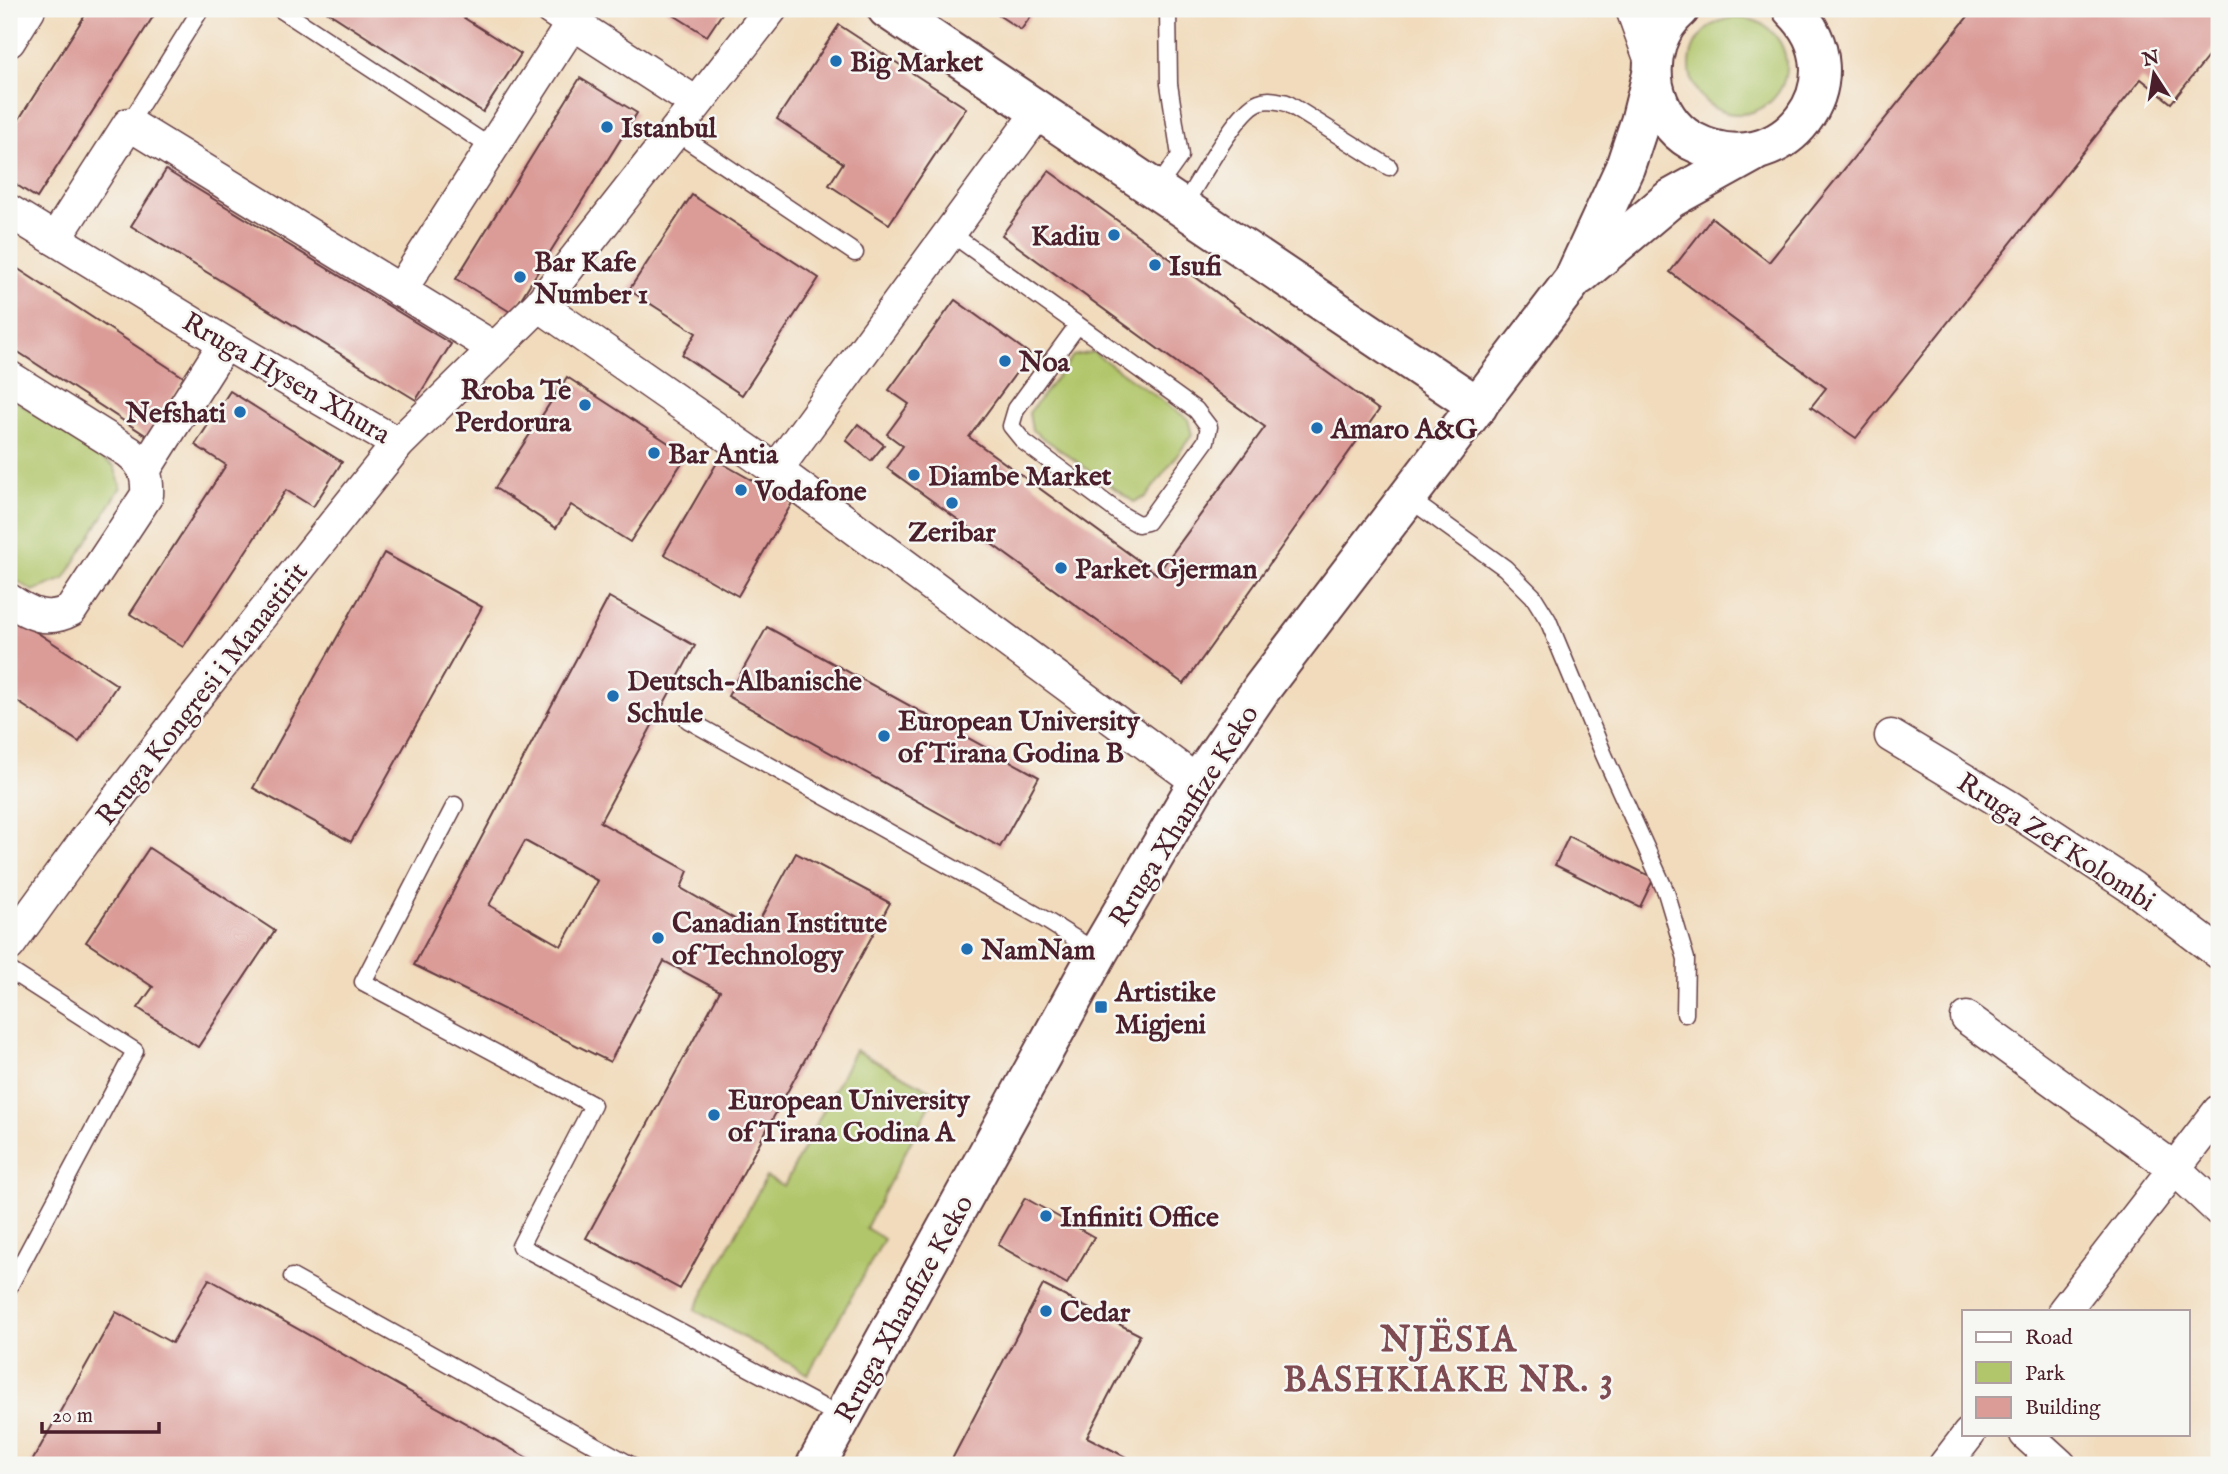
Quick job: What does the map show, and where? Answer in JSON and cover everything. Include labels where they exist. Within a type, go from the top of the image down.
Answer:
[{"type":"main road","points":[[887,9],[1478,406]]},
{"type":"main road","name":"Rruga Xhanfize Keko","points":[[816,1465],[1098,953],[1198,782],[1262,688],[1573,280],[1625,167],[1640,122],[1658,40],[1670,18],[1680,9]]},
{"type":"main road","points":[[1792,9],[1803,19],[1815,40],[1820,63]]},
{"type":"main road","points":[[1820,63],[1832,9]]},
{"type":"main road","name":"Rruga Xhanfize Keko","points":[[1573,280],[1670,199],[1755,152],[1777,143],[1796,129],[1810,109],[1818,87],[1820,63]]},
{"type":"main road","points":[[1652,69],[1657,98],[1668,120],[1685,138],[1707,149],[1731,155],[1755,152]]},
{"type":"street","points":[[9,41],[29,9]]},
{"type":"street","name":"Rruga Hysen Xhura","points":[[9,211],[225,343],[398,444],[539,305],[771,9]]},
{"type":"street","points":[[1632,9],[1652,69]]},
{"type":"street","points":[[400,291],[492,148],[562,15],[696,103]]},
{"type":"street","points":[[776,470],[1039,111]]},
{"type":"street","points":[[55,239],[129,124],[494,348]]},
{"type":"street","points":[[539,305],[776,470],[1198,782]]},
{"type":"street","points":[[145,469],[225,343]]},
{"type":"street","points":[[9,377],[139,459],[148,482],[147,495],[71,610],[51,618],[38,617],[9,600]]},
{"type":"street","name":"Rruga Kongresi i Manastirit","points":[[9,946],[84,842],[398,444]]},
{"type":"street","name":"Rruga Zef Kolombi","points":[[1891,736],[2008,806],[2133,888],[2219,953]]},
{"type":"street","points":[[1968,1018],[2174,1168],[2219,1210]]},
{"type":"street","points":[[2065,1310],[2219,1111]]},
{"type":"street","points":[[1945,1465],[1967,1436]]},
{"type":"street","points":[[2028,1436],[2060,1465]]},
{"type":"lane","points":[[129,124],[201,9]]},
{"type":"lane","points":[[280,9],[492,148]]},
{"type":"lane","points":[[1168,9],[1169,84],[1180,156],[1168,199]]},
{"type":"lane","points":[[1168,199],[1238,118],[1260,102],[1274,100],[1287,103],[1389,167]]},
{"type":"lane","points":[[675,132],[855,253]]},
{"type":"lane","points":[[949,232],[1196,410],[1209,427],[1206,441],[1147,522],[1138,524],[1122,515],[1024,442],[1011,426],[1016,409],[1077,326]]},
{"type":"lane","points":[[1408,498],[1506,568],[1533,596],[1548,620],[1599,743],[1666,892],[1686,959],[1685,1014]]},
{"type":"lane","points":[[688,720],[1044,919],[1098,953]]},
{"type":"lane","points":[[456,805],[363,982],[593,1105],[520,1245],[842,1418]]},
{"type":"lane","points":[[9,970],[135,1051],[9,1287]]},
{"type":"lane","points":[[292,1277],[631,1465]]},
{"type":"green space","points":[[1738,18],[1756,21],[1772,32],[1783,48],[1786,66],[1783,84],[1772,100],[1756,111],[1738,114],[1720,111],[1704,100],[1693,84],[1690,66],[1693,48],[1704,32],[1720,21]]},
{"type":"green space","points":[[1093,352],[1188,419],[1192,435],[1146,497],[1134,502],[1032,430],[1029,413],[1073,356]]},
{"type":"green space","points":[[9,396],[114,466],[121,487],[64,579],[33,591],[9,576]]},
{"type":"green space","points":[[855,1050],[936,1093],[866,1228],[884,1239],[808,1374],[695,1310],[766,1177],[784,1186]]},
{"type":"building","points":[[89,9],[158,9],[37,198],[9,180],[9,135]]},
{"type":"building","points":[[323,9],[450,9],[521,54],[483,112]]},
{"type":"building","points":[[664,9],[725,9],[707,36]]},
{"type":"building","points":[[989,9],[1036,9],[1021,30]]},
{"type":"building","points":[[1974,9],[2219,9],[2219,43],[2171,103],[2141,79],[1856,438],[1811,407],[1826,388],[1670,272],[1712,218],[1769,262]]},
{"type":"building","points":[[839,25],[966,108],[889,224],[829,185],[843,163],[777,119]]},
{"type":"building","points":[[580,78],[637,113],[512,313],[456,279]]},
{"type":"building","points":[[166,170],[451,344],[416,400],[131,226]]},
{"type":"building","points":[[1049,171],[1379,410],[1184,684],[887,468],[903,446],[887,434],[909,404],[889,390],[955,300],[1030,354],[969,437],[1157,574],[1265,427],[1002,235]]},
{"type":"building","points":[[692,195],[819,278],[742,395],[682,355],[696,333],[629,290]]},
{"type":"building","points":[[9,263],[185,378],[147,436],[9,346]]},
{"type":"building","points":[[567,377],[687,455],[630,542],[571,505],[556,528],[495,488]]},
{"type":"building","points":[[230,391],[342,462],[313,507],[286,490],[183,647],[130,614],[226,465],[195,445]]},
{"type":"building","points":[[858,424],[884,445],[871,461],[846,440]]},
{"type":"building","points":[[718,461],[792,503],[738,596],[664,554]]},
{"type":"building","points":[[384,553],[482,607],[351,842],[253,788]]},
{"type":"building","points":[[609,597],[695,646],[600,822],[688,871],[681,888],[754,930],[796,853],[890,903],[680,1289],[586,1238],[720,991],[664,961],[610,1062],[414,965]],"holes":[[[525,841],[598,881],[561,946],[489,905]]]},
{"type":"building","points":[[9,614],[117,685],[79,742],[9,696]]},
{"type":"building","name":"European University of Tirana Godina B","points":[[767,627],[1039,777],[1000,847],[728,696]]},
{"type":"building","points":[[1569,836],[1654,878],[1640,907],[1555,865]]},
{"type":"building","points":[[149,848],[275,931],[198,1047],[138,1008],[153,987],[86,942]]},
{"type":"building","points":[[1025,1198],[1094,1237],[1067,1284],[998,1245]]},
{"type":"building","points":[[209,1279],[540,1465],[30,1465],[116,1312],[172,1343]]},
{"type":"building","points":[[1043,1285],[1140,1335],[1087,1437],[1141,1465],[949,1465]]},
{"type":"place","name":"Big Market","points":[[836,61]]},
{"type":"place","name":"Istanbul","points":[[607,127]]},
{"type":"place","name":"Kadiu","points":[[1114,235]]},
{"type":"place","name":"Isufi","points":[[1155,265]]},
{"type":"place","name":"Bar Kafe Number 1","points":[[520,277]]},
{"type":"place","name":"Noa","points":[[1005,361]]},
{"type":"place","name":"Rroba Te Perdorura","points":[[585,405]]},
{"type":"place","name":"Nefshati","points":[[240,412]]},
{"type":"place","name":"Amaro A&G","points":[[1317,428]]},
{"type":"place","name":"Bar Antia","points":[[654,453]]},
{"type":"place","name":"Diambe Market","points":[[914,475]]},
{"type":"place","name":"Vodafone","points":[[741,490]]},
{"type":"place","name":"Zeribar","points":[[952,503]]},
{"type":"place","name":"Parket Gjerman","points":[[1061,568]]},
{"type":"place","name":"Deutsch-Albanische Schule","points":[[613,696]]},
{"type":"place","name":"European University of Tirana Godina B","points":[[884,736]]},
{"type":"place","name":"Canadian Institute of Technology","points":[[658,938]]},
{"type":"place","name":"NamNam","points":[[967,949]]},
{"type":"place","name":"Artistike Migjeni","points":[[1101,1007]]},
{"type":"place","name":"European University of Tirana Godina A","points":[[714,1115]]},
{"type":"place","name":"Infiniti Office","points":[[1046,1216]]},
{"type":"place","name":"Cedar","points":[[1046,1311]]},
{"type":"district","name":"NJËSIA BASHKIAKE NR. 3","points":[[1449,1359]]}]
